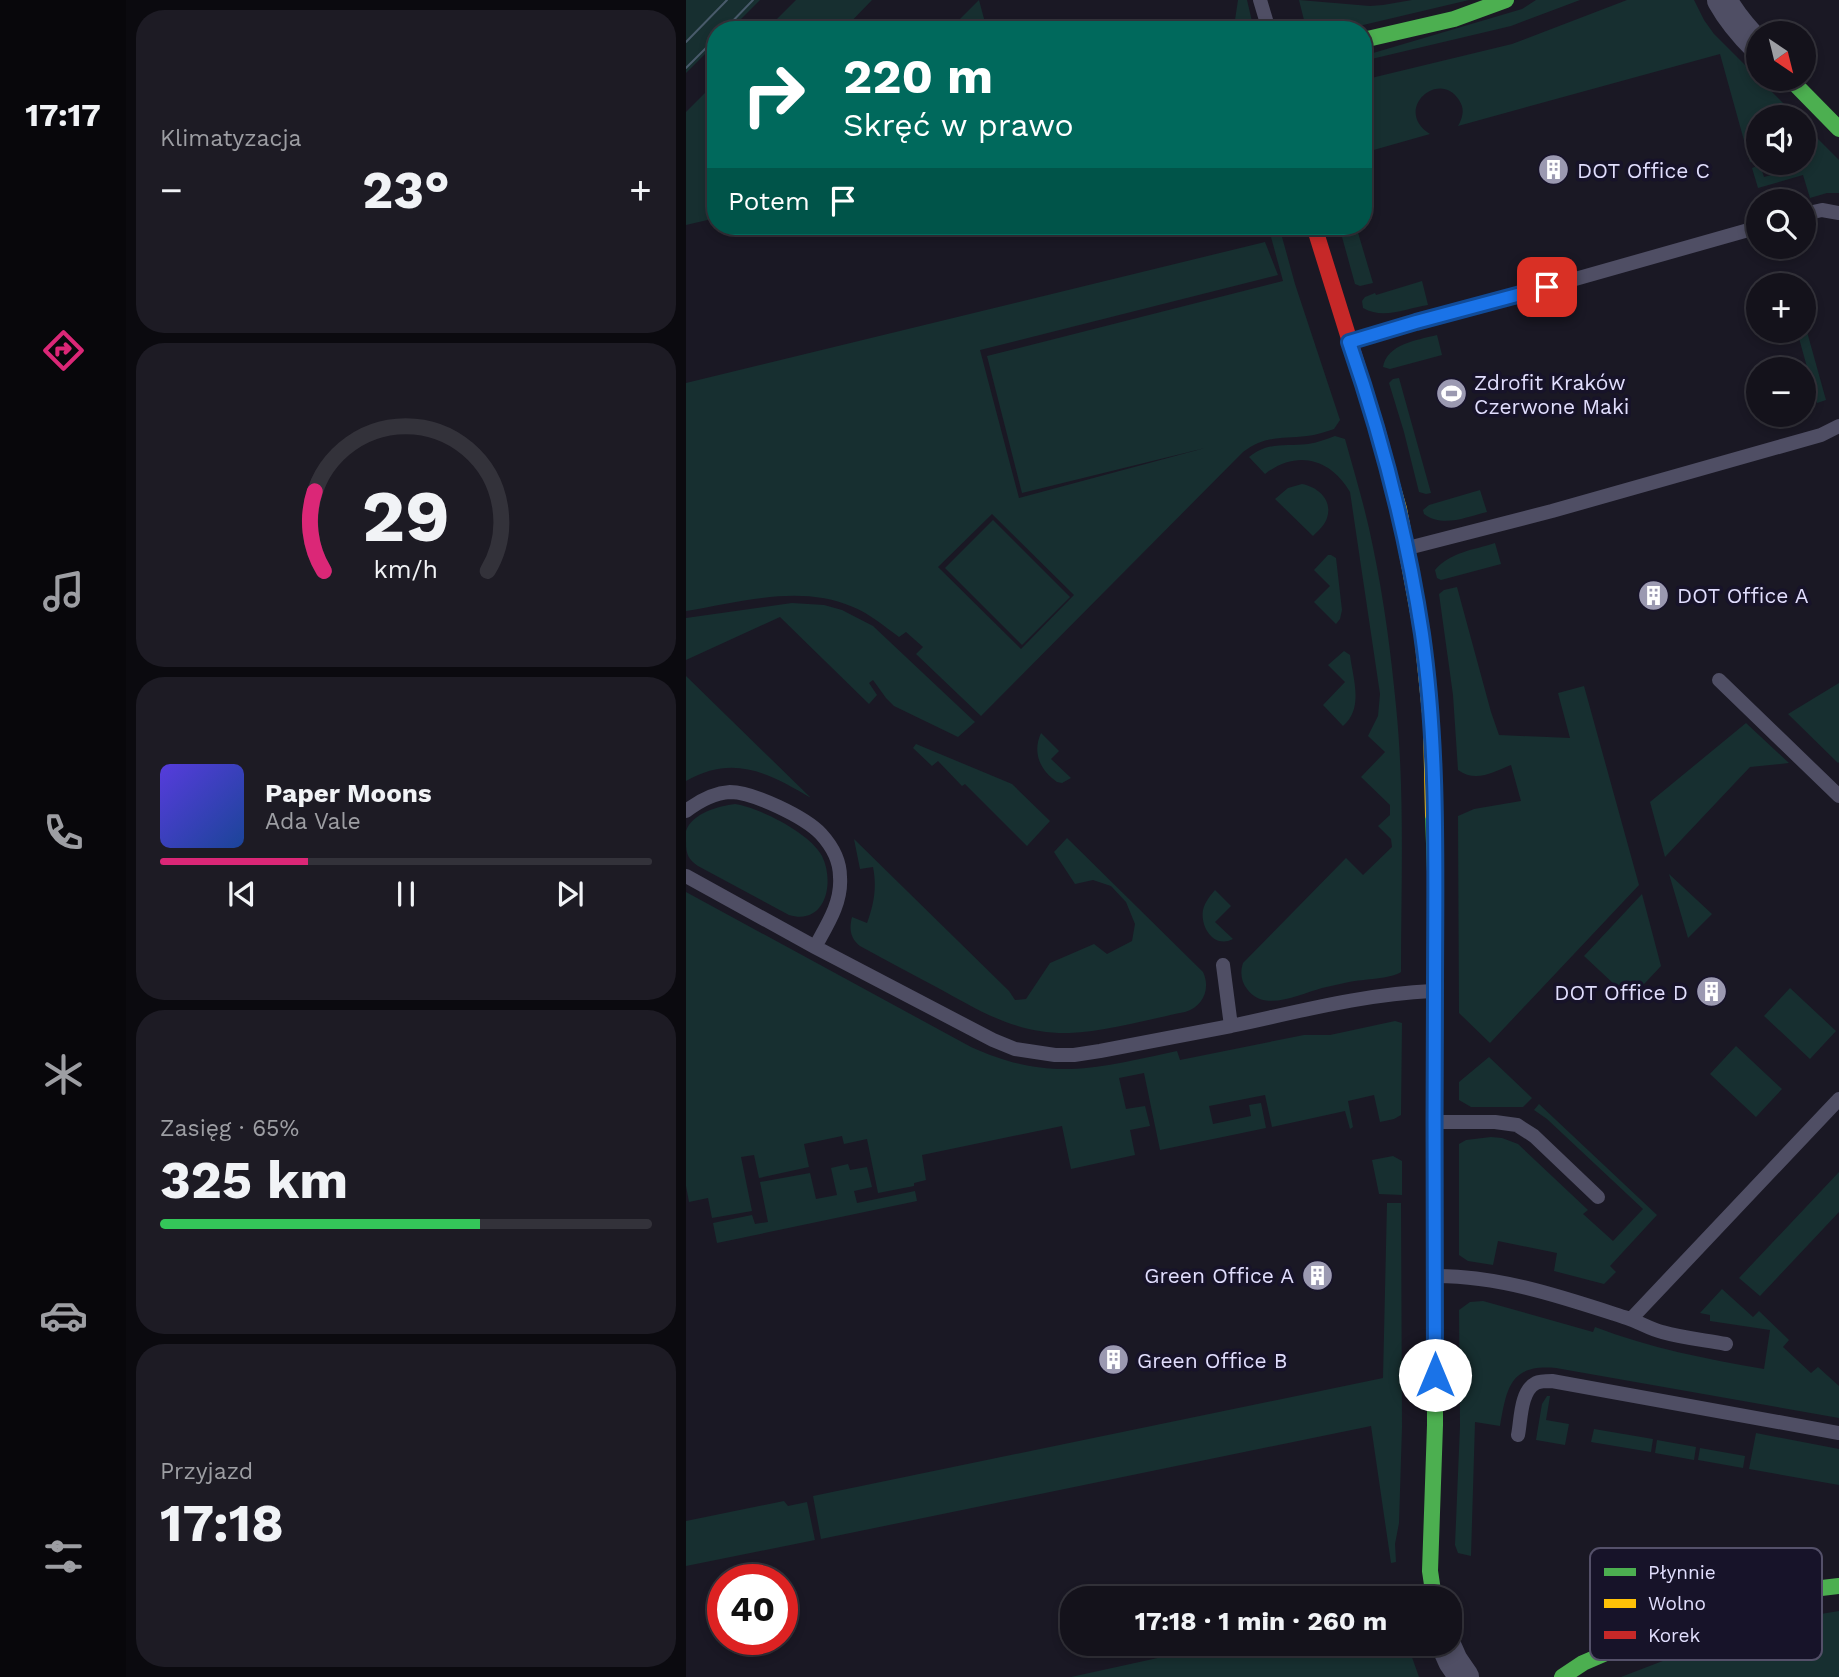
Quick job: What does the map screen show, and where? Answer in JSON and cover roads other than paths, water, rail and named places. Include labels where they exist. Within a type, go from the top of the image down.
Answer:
[{"type":"street","points":[[1372,38],[1478,12],[1507,0]]},
{"type":"street","points":[[1722,0],[1746,33]]},
{"type":"street","points":[[1802,91],[1839,129]]},
{"type":"street","points":[[1317,235],[1386,460],[1407,548],[1422,634],[1431,723],[1435,831],[1435,1424],[1430,1560],[1433,1586]]},
{"type":"street","points":[[1451,1656],[1464,1677]]},
{"type":"street","points":[[1562,1677],[1590,1660]]},
{"type":"lane","points":[[1260,0],[1266,21]]},
{"type":"lane","points":[[1816,211],[1839,213]]},
{"type":"lane","points":[[1349,342],[1746,231]]},
{"type":"lane","points":[[1407,548],[1552,511],[1808,439],[1839,426]]},
{"type":"lane","points":[[1719,680],[1839,796]]},
{"type":"lane","points":[[686,811],[719,793],[741,793],[772,804],[821,834],[834,853],[841,880],[835,910],[815,947]]},
{"type":"lane","points":[[686,877],[969,1028],[1015,1049],[1074,1055],[1379,996],[1435,991]]},
{"type":"lane","points":[[1223,965],[1231,1026]]},
{"type":"lane","points":[[1631,1320],[1839,1099]]},
{"type":"lane","points":[[1435,1122],[1495,1122],[1517,1125],[1534,1136],[1598,1196]]},
{"type":"lane","points":[[1435,1276],[1487,1279],[1565,1298],[1662,1332],[1726,1344]]},
{"type":"lane","points":[[1518,1435],[1528,1391],[1537,1382],[1543,1381],[1839,1433]]},
{"type":"tram line","points":[[686,42],[727,0]]},
{"type":"tram line","points":[[733,21],[753,0]]},
{"type":"tram line","points":[[686,68],[707,47]]},
{"type":"place","name":"DOT Office C","points":[[1554,170]]},
{"type":"place","name":"Zdrofit Kraków Czerwone Maki","points":[[1451,394]]},
{"type":"place","name":"DOT Office A","points":[[1654,595]]},
{"type":"place","name":"DOT Office D","points":[[1711,992]]},
{"type":"place","name":"Green Office A","points":[[1317,1275]]},
{"type":"place","name":"Green Office B","points":[[1114,1360]]}]
